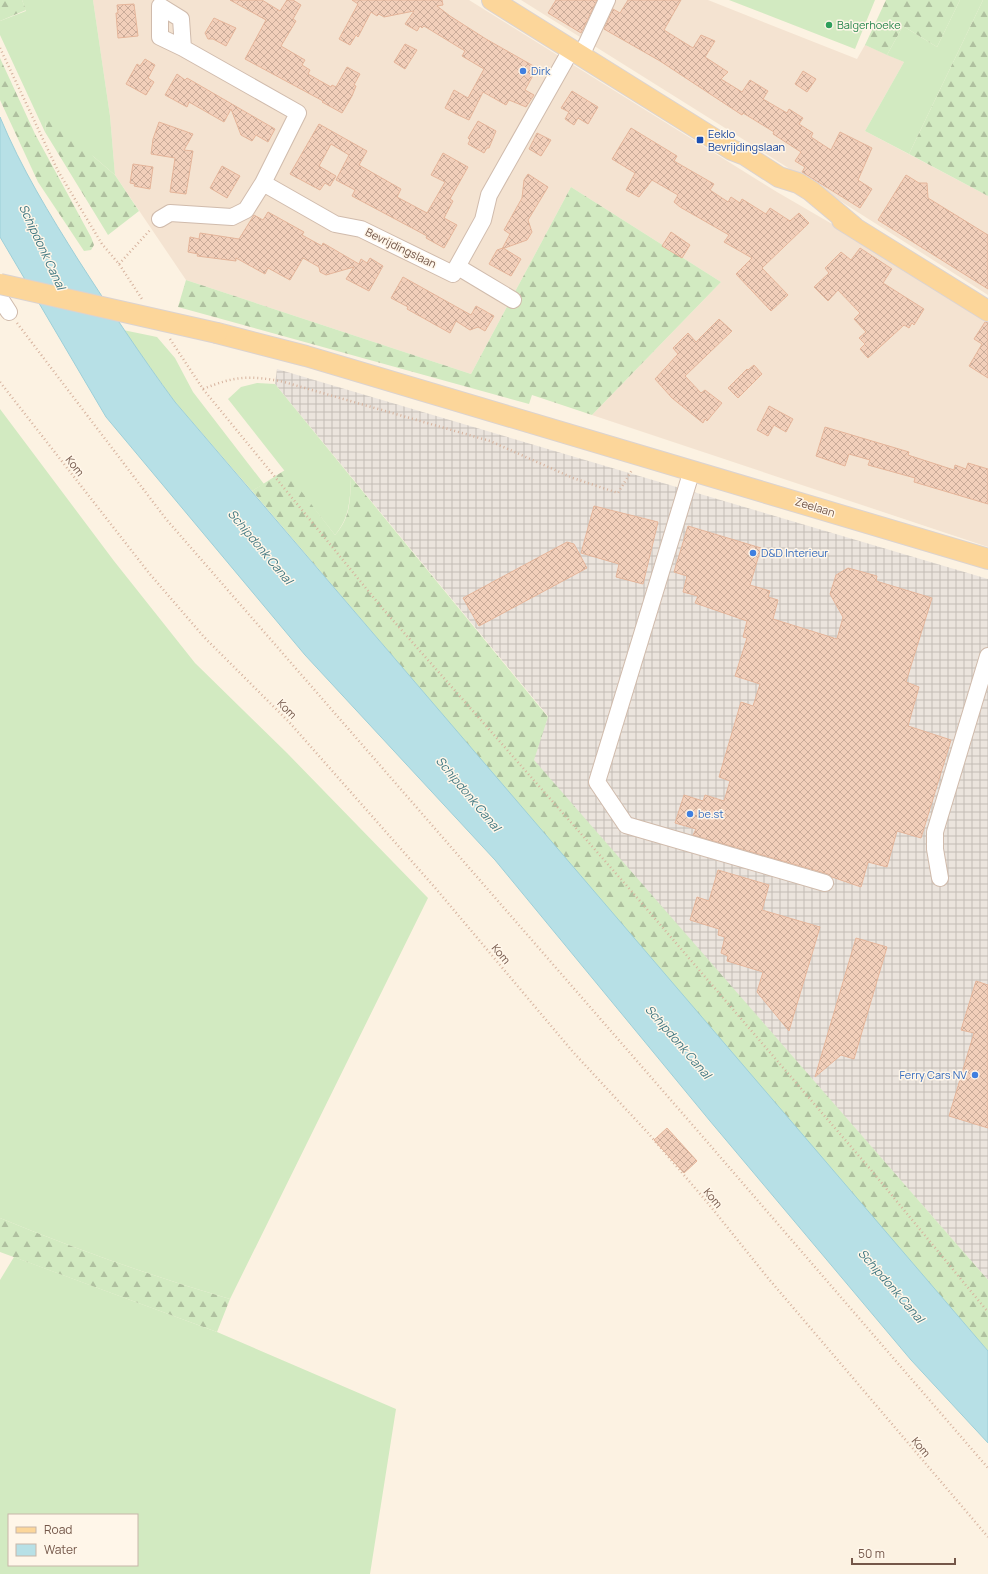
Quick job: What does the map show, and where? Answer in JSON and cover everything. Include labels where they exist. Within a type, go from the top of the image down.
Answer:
[{"type":"main road","points":[[492,0],[732,150],[745,155],[779,177],[798,183],[811,191],[854,227],[988,311]]},
{"type":"main road","name":"Zeelaan","points":[[0,284],[217,333],[306,356],[988,559]]},
{"type":"street","points":[[455,270],[483,220],[489,196],[607,0]]},
{"type":"street","points":[[160,219],[170,213],[232,217],[246,210],[263,183],[298,113],[183,48]]},
{"type":"street","name":"Bevrijdingslaan","points":[[263,183],[335,224],[361,229],[455,270],[513,300]]},
{"type":"street","points":[[0,298],[8,312]]},
{"type":"street","points":[[692,470],[597,782],[626,825],[825,883]]},
{"type":"street","points":[[940,878],[935,849],[935,832],[988,656]]},
{"type":"path","points":[[0,48],[58,171],[102,244],[119,264],[145,303]]},
{"type":"path","points":[[119,264],[160,219]]},
{"type":"path","points":[[8,312],[166,519],[719,1155],[988,1468]]},
{"type":"path","points":[[168,336],[203,389],[383,609],[627,886],[871,1170],[988,1312]]},
{"type":"path","points":[[203,389],[228,379],[262,377],[284,382],[490,441],[573,478],[618,493],[641,455]]},
{"type":"path","name":"Kom","points":[[0,382],[149,573],[199,631],[290,723],[437,890],[573,1052],[648,1133],[768,1278],[988,1537]]},
{"type":"shaded area","points":[[93,0],[469,0],[777,192],[870,246],[988,322],[988,547],[592,415],[721,282],[571,187],[471,374],[186,280],[115,175],[110,116]]},
{"type":"shaded area","points":[[521,0],[708,0],[857,59],[865,45],[904,62],[865,131],[988,196],[988,295],[757,148]]},
{"type":"shaded area","points":[[277,369],[988,579],[988,1280],[533,760],[548,716],[275,384]]},
{"type":"green space","points":[[0,0],[22,0],[26,10],[0,21]]},
{"type":"green space","points":[[22,0],[93,0],[110,116],[115,175],[94,157],[46,121],[45,132],[0,35],[0,21],[26,11]]},
{"type":"green space","name":"Balgerhoeke","points":[[729,0],[875,0],[855,49]]},
{"type":"green space","points":[[886,0],[960,0],[937,47],[903,26],[887,55],[865,45]]},
{"type":"green space","points":[[960,0],[983,0],[909,154],[865,131],[904,62],[887,55],[903,26],[937,47]]},
{"type":"green space","points":[[983,0],[988,0],[988,196],[909,154]]},
{"type":"green space","points":[[0,58],[35,134],[91,237],[94,245],[91,250],[84,251],[38,182],[0,100]]},
{"type":"green space","points":[[54,117],[60,121],[94,157],[115,175],[139,211],[108,235],[45,132],[46,121]]},
{"type":"green space","points":[[571,187],[721,282],[592,415],[532,395],[529,404],[178,307],[186,280],[471,374]]},
{"type":"green space","points":[[123,330],[157,337],[175,358],[193,392],[264,484],[252,491],[175,402]]},
{"type":"green space","points":[[257,383],[275,384],[351,477],[348,508],[344,522],[335,535],[228,399],[241,387]]},
{"type":"green space","points":[[0,409],[114,561],[195,663],[287,753],[428,898],[230,1299],[114,1262],[0,1218]]},
{"type":"green space","points":[[285,470],[335,535],[344,522],[349,508],[351,477],[548,717],[534,760],[988,1280],[988,1351],[746,1071],[252,491]]},
{"type":"green space","points":[[0,1218],[114,1262],[230,1299],[217,1332],[0,1252]]},
{"type":"green space","points":[[14,1257],[217,1332],[396,1409],[370,1574],[0,1574],[0,1280]]},
{"type":"water","name":"Schipdonk Canal","points":[[0,117],[17,155],[57,226],[114,315],[175,402],[988,1351],[988,1443],[911,1360],[710,1121],[495,860],[305,655],[106,417],[0,237]]},
{"type":"building","points":[[230,0],[262,0],[280,11],[287,0],[293,0],[301,5],[293,19],[296,21],[281,46],[305,60],[302,65],[310,70],[308,74],[331,87],[332,85],[336,87],[347,67],[360,74],[354,85],[356,86],[352,96],[342,113],[322,102],[323,101],[245,59],[266,20]]},
{"type":"building","points":[[352,0],[442,0],[443,5],[437,6],[450,16],[486,39],[537,68],[525,90],[534,95],[526,107],[509,100],[506,105],[483,92],[469,120],[458,115],[445,108],[454,90],[468,98],[484,69],[462,56],[465,51],[424,26],[422,28],[420,26],[417,31],[405,24],[414,11],[384,17],[379,14],[377,16],[371,12],[358,37],[356,35],[350,45],[339,39],[358,4]]},
{"type":"building","points":[[556,0],[597,0],[581,33],[548,13]]},
{"type":"building","points":[[628,0],[681,0],[664,30],[693,48],[701,35],[715,41],[705,57],[728,72],[721,79],[742,92],[750,80],[768,91],[763,99],[787,113],[789,109],[803,118],[799,124],[813,133],[811,137],[831,150],[840,132],[872,148],[858,180],[872,189],[860,208],[802,172],[805,167],[795,161],[801,152],[773,134],[774,132],[743,113],[742,115],[660,61],[604,29],[613,9],[620,13]]},
{"type":"building","points":[[134,4],[138,36],[118,38],[116,13],[118,13],[117,5]]},
{"type":"building","points":[[214,18],[236,28],[226,46],[213,39],[208,39],[205,33]]},
{"type":"building","points":[[405,44],[417,50],[405,69],[394,62]]},
{"type":"building","points":[[145,59],[155,65],[148,78],[154,82],[146,95],[126,84],[137,64],[140,66]]},
{"type":"building","points":[[803,71],[816,79],[807,92],[795,84]]},
{"type":"building","points":[[177,74],[185,80],[187,78],[275,129],[268,142],[256,135],[252,141],[241,135],[231,109],[224,122],[189,102],[187,107],[165,95]]},
{"type":"building","points":[[572,91],[598,107],[588,124],[578,118],[574,125],[565,119],[569,112],[561,108]]},
{"type":"building","points":[[478,121],[496,131],[489,148],[487,148],[484,153],[468,144],[470,140],[468,138]]},
{"type":"building","points":[[159,122],[193,134],[184,150],[193,151],[186,194],[170,192],[175,158],[151,154],[153,139]]},
{"type":"building","points":[[319,124],[367,151],[359,165],[401,189],[397,197],[427,213],[445,182],[431,175],[443,153],[468,167],[450,199],[453,201],[444,218],[457,225],[444,248],[426,238],[427,236],[352,196],[355,190],[336,180],[349,155],[331,144],[319,166],[336,176],[330,186],[325,183],[320,190],[290,174]]},
{"type":"building","points":[[631,128],[677,156],[674,161],[714,184],[710,190],[728,202],[731,197],[740,203],[742,199],[766,214],[770,208],[790,221],[799,213],[809,223],[762,268],[788,295],[771,311],[736,274],[752,258],[724,242],[729,235],[680,207],[674,202],[678,195],[652,180],[639,197],[626,190],[635,173],[612,159]]},
{"type":"building","points":[[537,133],[551,140],[541,156],[529,149]]},
{"type":"building","points":[[133,164],[153,167],[150,189],[134,186],[135,184],[130,183]]},
{"type":"building","points":[[222,166],[240,176],[227,198],[210,188]]},
{"type":"building","points":[[528,174],[548,187],[528,220],[532,232],[527,240],[502,249],[510,234],[504,230],[522,198],[524,180]]},
{"type":"building","points":[[906,175],[919,183],[927,183],[928,198],[988,235],[988,289],[878,220]]},
{"type":"building","points":[[268,212],[304,232],[302,235],[322,246],[323,243],[359,264],[361,259],[367,263],[370,258],[383,266],[369,291],[346,279],[354,267],[326,275],[320,272],[319,267],[303,258],[290,280],[268,268],[265,274],[236,258],[236,261],[197,256],[198,254],[188,252],[190,237],[199,239],[200,233],[239,239],[254,215],[263,220]]},
{"type":"building","points":[[671,232],[690,245],[682,258],[662,246]]},
{"type":"building","points":[[503,248],[521,259],[511,276],[489,264],[497,250]]},
{"type":"building","points":[[860,248],[892,269],[883,283],[924,309],[914,325],[912,323],[909,328],[904,325],[868,358],[860,349],[865,344],[859,338],[866,332],[854,319],[860,313],[838,290],[828,301],[814,287],[829,273],[825,268],[841,252],[851,260]]},
{"type":"building","points":[[403,277],[471,315],[476,306],[494,316],[485,331],[478,327],[470,330],[456,321],[450,333],[407,309],[408,307],[391,298]]},
{"type":"building","points":[[719,319],[732,331],[685,376],[701,393],[705,390],[722,403],[707,421],[705,419],[703,423],[672,398],[655,379],[678,354],[673,348],[688,333],[696,342]]},
{"type":"building","points":[[985,322],[988,322],[988,378],[969,366],[982,344],[974,339]]},
{"type":"building","points":[[754,365],[762,374],[738,398],[728,388],[747,369],[748,370]]},
{"type":"building","points":[[769,406],[793,419],[786,432],[774,425],[768,436],[757,430]]},
{"type":"building","points":[[825,427],[909,452],[908,455],[954,470],[955,465],[966,469],[968,463],[988,469],[988,504],[914,482],[915,478],[868,465],[870,460],[849,454],[845,466],[816,456]]},
{"type":"building","points":[[594,506],[658,522],[643,584],[616,577],[619,564],[581,553]]},
{"type":"building","points":[[688,526],[761,548],[750,585],[770,591],[768,597],[778,600],[773,619],[837,639],[843,617],[830,594],[836,575],[848,568],[877,576],[876,581],[932,598],[906,682],[919,687],[908,726],[951,740],[921,838],[897,831],[887,867],[868,862],[861,887],[832,877],[828,874],[693,835],[696,829],[675,823],[684,795],[703,801],[705,795],[724,801],[730,781],[719,777],[741,702],[753,706],[760,684],[735,676],[747,638],[743,637],[747,621],[695,603],[698,596],[683,592],[687,576],[674,572]]},
{"type":"building","points":[[567,542],[574,544],[587,568],[479,626],[463,598]]},
{"type":"building","points":[[718,870],[769,885],[762,910],[820,927],[789,1031],[757,992],[763,972],[727,961],[728,956],[721,953],[725,937],[718,935],[719,929],[690,920],[697,897],[709,901]]},
{"type":"building","points":[[856,938],[887,947],[854,1059],[841,1055],[815,1077]]},
{"type":"building","name":"Ferry Cars NV","points":[[976,981],[988,985],[988,1128],[949,1116],[974,1033],[961,1030]]},
{"type":"building","points":[[667,1128],[697,1161],[684,1173],[654,1140]]},
{"type":"place","name":"Balgerhoeke","points":[[829,25]]},
{"type":"place","name":"Dirk","points":[[523,71]]},
{"type":"place","name":"Eeklo Bevrijdingslaan","points":[[700,140]]},
{"type":"place","name":"D&D Interieur","points":[[753,553]]},
{"type":"place","name":"be.st","points":[[690,814]]},
{"type":"place","name":"Ferry Cars NV","points":[[975,1075]]}]
